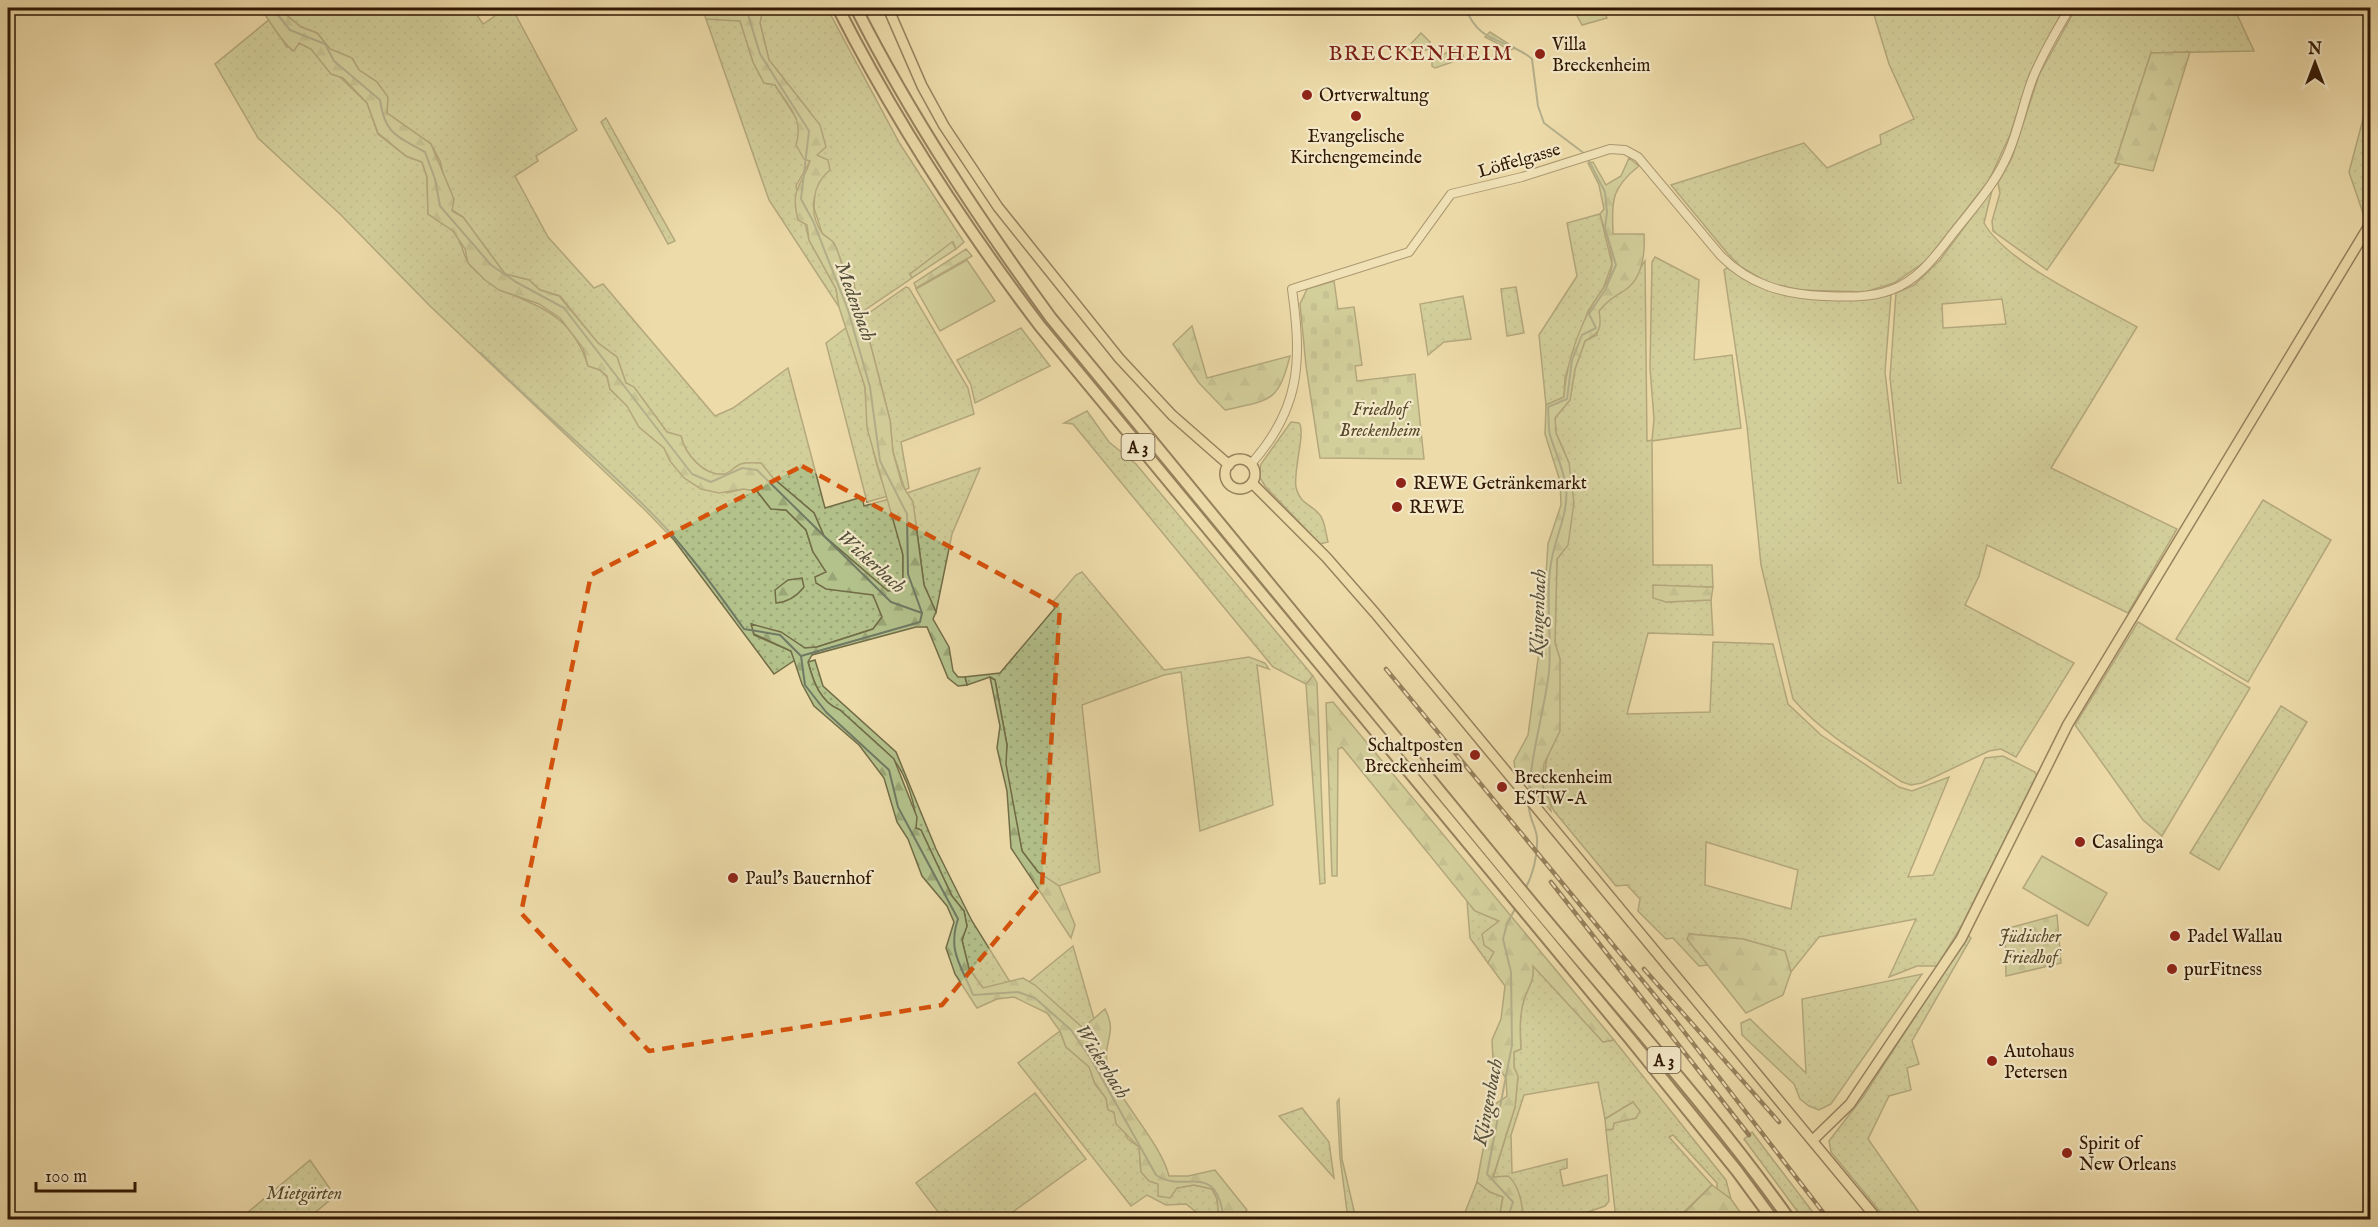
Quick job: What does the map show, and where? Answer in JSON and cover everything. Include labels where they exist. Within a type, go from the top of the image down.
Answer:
[{"type":"highway","name":"A 3","points":[[838,8],[902,126],[980,246],[1040,327],[1708,1135],[1773,1220]]},
{"type":"highway","name":"A 3","points":[[856,8],[915,117],[982,222],[1058,327],[1533,904],[1686,1085],[1749,1163],[1790,1220]]},
{"type":"main road","points":[[888,8],[922,86],[971,169],[998,207],[1119,358],[1172,415],[1229,465]]},
{"type":"main road","points":[[1813,1140],[1850,1104],[1961,939],[2068,724],[2370,224]]},
{"type":"main road","points":[[1242,460],[1251,464],[1255,473],[1252,483],[1239,489],[1231,485],[1226,475],[1229,465],[1242,460]]},
{"type":"main road","points":[[1252,483],[1326,557],[1878,1220]]},
{"type":"street","name":"Löffelgasse","points":[[1251,464],[1272,439],[1287,411],[1294,387],[1298,361],[1292,289],[1409,252],[1449,196],[1455,192],[1522,177],[1586,156],[1613,149],[1635,155],[1729,263],[1746,276],[1774,289],[1802,295],[1862,297],[1901,286],[1917,275],[1934,258],[2000,170],[2016,134],[2035,74],[2070,8]]},
{"type":"highlighted area","points":[[802,466],[1060,607],[1042,885],[942,1005],[649,1051],[521,913],[591,575]]},
{"type":"green space","points":[[260,8],[278,8],[301,27],[317,33],[330,49],[352,58],[359,70],[377,82],[388,97],[387,113],[431,144],[454,199],[452,211],[463,217],[505,274],[529,280],[540,290],[559,296],[598,343],[617,357],[626,383],[634,387],[667,432],[681,436],[691,457],[697,463],[710,472],[725,474],[741,464],[761,463],[773,478],[814,513],[824,536],[888,591],[903,589],[903,555],[867,428],[865,387],[839,307],[836,289],[809,240],[807,225],[798,220],[796,194],[810,161],[804,159],[796,145],[797,120],[775,85],[764,83],[753,62],[740,21],[706,19],[702,8],[763,8],[760,23],[769,60],[820,125],[826,147],[817,155],[828,160],[830,170],[819,183],[816,191],[815,217],[822,233],[835,245],[844,273],[853,275],[859,320],[867,331],[890,420],[893,452],[902,485],[913,502],[924,585],[936,612],[933,619],[949,647],[953,671],[958,677],[965,677],[967,685],[958,686],[948,678],[927,627],[916,627],[812,655],[808,662],[815,683],[827,702],[840,710],[894,759],[917,817],[916,828],[921,830],[952,896],[964,911],[967,926],[962,940],[969,969],[983,988],[1023,978],[1035,985],[1083,1028],[1105,1009],[1110,1025],[1106,1055],[1111,1076],[1156,1147],[1169,1176],[1188,1176],[1215,1170],[1247,1210],[1237,1219],[1219,1219],[1217,1199],[1212,1189],[1194,1185],[1177,1188],[1170,1198],[1158,1196],[1158,1184],[1149,1181],[1141,1172],[1139,1147],[1116,1124],[1114,1112],[1108,1110],[1106,1098],[1095,1084],[1089,1067],[1066,1047],[1060,1031],[1047,1013],[1014,997],[997,999],[977,1008],[955,974],[946,948],[954,922],[947,906],[922,876],[908,839],[897,822],[884,778],[859,745],[814,706],[802,684],[791,651],[754,634],[751,624],[781,632],[805,648],[817,647],[873,629],[882,617],[873,595],[826,589],[816,583],[815,577],[826,572],[813,552],[806,530],[786,510],[771,509],[757,491],[743,489],[719,493],[701,489],[684,478],[670,461],[664,448],[639,427],[627,406],[610,389],[607,376],[600,370],[588,366],[583,348],[560,318],[539,304],[499,290],[468,263],[465,249],[453,231],[428,214],[427,177],[422,162],[406,156],[378,133],[367,103],[343,78],[331,74],[311,49],[299,43],[294,51],[290,48]]},
{"type":"green space","points":[[278,8],[472,8],[483,24],[507,8],[512,8],[577,130],[536,156],[538,161],[515,176],[548,237],[594,288],[603,284],[715,416],[733,408],[788,368],[825,508],[862,497],[864,506],[889,499],[903,555],[903,589],[888,591],[824,536],[814,513],[773,478],[761,463],[741,464],[725,474],[717,474],[697,463],[691,457],[681,436],[667,432],[634,387],[626,383],[617,357],[598,343],[560,296],[540,290],[529,280],[505,274],[463,217],[452,210],[440,161],[431,144],[387,113],[387,97],[377,82],[359,70],[352,58],[330,49],[317,33],[301,27]]},
{"type":"green space","points":[[763,8],[827,8],[900,144],[964,242],[956,249],[953,242],[910,274],[912,278],[859,314],[859,305],[834,243],[822,233],[814,208],[815,189],[820,178],[810,112],[769,60],[760,23]]},
{"type":"green space","points":[[1573,8],[1603,8],[1607,18],[1582,25]]},
{"type":"green space","points":[[1872,8],[2064,8],[2029,75],[2010,135],[1989,180],[1926,261],[1894,283],[1865,292],[1798,290],[1772,285],[1741,267],[1671,185],[1804,143],[1827,168],[1881,144],[1880,135],[1914,119],[1889,64]]},
{"type":"green space","points":[[2076,8],[2234,8],[2254,51],[2151,53],[2115,163],[2120,164],[2047,270],[1993,231],[1992,221],[2000,193],[1998,183],[2012,158],[2039,75]]},
{"type":"green space","points":[[270,19],[287,47],[299,43],[311,49],[367,103],[378,134],[406,156],[422,162],[427,177],[428,214],[454,232],[470,265],[486,280],[552,314],[566,326],[578,343],[588,366],[600,370],[607,377],[610,389],[627,405],[639,427],[664,448],[670,461],[727,493],[743,489],[757,491],[771,509],[786,510],[806,530],[813,552],[843,590],[873,594],[882,617],[873,629],[817,647],[805,648],[752,624],[754,635],[791,651],[795,660],[774,674],[674,540],[430,306],[341,215],[258,138],[215,64]]},
{"type":"green space","points":[[706,19],[740,20],[753,62],[764,83],[775,85],[798,121],[810,161],[796,186],[809,240],[836,289],[839,307],[769,200]]},
{"type":"green space","points":[[1490,32],[1515,48],[1510,50],[1485,37]]},
{"type":"green space","points":[[1421,33],[1430,42],[1430,49],[1413,53],[1407,48]]},
{"type":"green space","points":[[1460,47],[1464,58],[1435,68],[1432,66],[1432,59]]},
{"type":"green space","points":[[2190,52],[2153,171],[2115,163],[2151,53]]},
{"type":"green space","points":[[2370,93],[2370,211],[2365,219],[2349,172]]},
{"type":"green space","points":[[606,118],[675,241],[668,244],[601,122]]},
{"type":"green space","points":[[1629,158],[1639,166],[1618,188],[1613,203],[1613,234],[1644,234],[1642,265],[1631,285],[1599,311],[1599,329],[1585,341],[1575,369],[1570,400],[1555,418],[1556,433],[1569,463],[1574,503],[1568,545],[1557,559],[1555,643],[1560,659],[1560,731],[1544,764],[1543,787],[1550,802],[1551,811],[1515,769],[1514,761],[1528,735],[1543,621],[1548,544],[1561,505],[1560,481],[1545,434],[1546,405],[1564,397],[1569,365],[1579,333],[1611,270],[1611,251],[1600,214],[1604,209],[1599,185],[1588,163],[1593,162],[1606,185],[1621,176]]},
{"type":"green space","points":[[1992,190],[1984,223],[1995,238],[2011,253],[2053,281],[2137,327],[2051,468],[2177,529],[2128,613],[1987,545],[1979,576],[1965,605],[2074,663],[2016,757],[2001,749],[1989,751],[1922,783],[1911,785],[1902,782],[1844,744],[1817,723],[1793,699],[1761,565],[1747,426],[1724,270],[1727,268],[1747,280],[1786,295],[1806,298],[1847,300],[1891,295],[1885,372],[1898,483],[1901,483],[1890,377],[1896,293],[1914,285],[1940,260]],"holes":[[[2002,299],[2006,324],[1943,328],[1942,304]]]},
{"type":"green space","points":[[1600,214],[1612,264],[1603,289],[1588,311],[1565,377],[1564,397],[1546,405],[1539,335],[1577,276],[1567,223]]},
{"type":"green space","points":[[952,242],[956,249],[912,278],[910,274]]},
{"type":"green space","points":[[966,249],[972,256],[916,288],[914,283]]},
{"type":"green space","points":[[1655,257],[1699,280],[1694,360],[1732,355],[1741,428],[1652,441],[1653,565],[1712,565],[1713,587],[1653,586],[1666,602],[1711,600],[1713,635],[1648,633],[1627,714],[1710,712],[1713,642],[1773,644],[1788,704],[1821,735],[1899,787],[1912,791],[1949,777],[1908,877],[1933,875],[1985,758],[2003,756],[2035,772],[2037,776],[1962,925],[1937,966],[1917,966],[1889,977],[1916,919],[1819,937],[1791,972],[1785,951],[1743,939],[1690,934],[1688,939],[1708,965],[1699,966],[1673,938],[1666,939],[1638,911],[1640,899],[1627,885],[1616,886],[1554,811],[1543,787],[1560,659],[1555,643],[1557,559],[1568,544],[1569,463],[1556,433],[1555,418],[1570,400],[1575,369],[1585,341],[1597,335],[1599,311],[1613,295],[1626,289],[1645,261],[1647,441],[1652,440],[1654,419],[1650,368],[1652,262]],"holes":[[[1706,842],[1798,870],[1791,909],[1705,885]]]},
{"type":"green space","points":[[967,260],[995,301],[940,331],[916,289]]},
{"type":"green space","name":"Friedhof Breckenheim","points":[[1334,281],[1338,309],[1354,307],[1362,365],[1355,366],[1357,381],[1415,374],[1424,459],[1320,458],[1306,366],[1300,304],[1307,289]]},
{"type":"green space","points":[[906,287],[909,288],[968,388],[974,414],[901,442],[909,488],[905,490],[893,452],[890,420],[867,331],[859,320]]},
{"type":"green space","points":[[1516,287],[1524,333],[1507,336],[1501,289]]},
{"type":"green space","points":[[1463,296],[1471,339],[1444,342],[1428,355],[1420,304]]},
{"type":"green space","points":[[1192,326],[1207,378],[1290,356],[1286,371],[1276,391],[1262,401],[1225,410],[1199,383],[1173,344]]},
{"type":"green space","points":[[847,327],[864,381],[875,457],[888,496],[867,502],[826,343]]},
{"type":"green space","points":[[1021,328],[1050,366],[975,403],[971,385],[957,360]]},
{"type":"green space","points":[[1087,411],[1109,442],[1136,464],[1313,676],[1306,684],[1273,667],[1073,424],[1064,423]]},
{"type":"green space","points":[[1291,422],[1299,423],[1301,427],[1296,487],[1300,497],[1322,518],[1328,542],[1320,544],[1265,486],[1259,476],[1261,464]]},
{"type":"green space","points":[[980,468],[952,534],[936,612],[924,585],[913,502],[907,493]]},
{"type":"green space","points":[[2263,500],[2331,540],[2248,682],[2176,639]]},
{"type":"green space","points":[[1082,572],[1164,670],[1249,657],[1265,663],[1269,669],[1257,665],[1273,805],[1200,831],[1181,672],[1164,675],[1082,705],[1100,872],[1059,886],[1038,872],[1022,851],[1005,764],[1007,745],[995,680],[990,677],[967,685],[965,677],[1000,673],[1055,608],[1052,603],[1076,575]]},
{"type":"green space","points":[[802,578],[804,587],[798,593],[788,600],[776,603],[775,590],[788,580]]},
{"type":"green space","points":[[1653,585],[1713,587],[1711,600],[1666,602],[1653,598]]},
{"type":"green space","points":[[2138,622],[2250,688],[2162,836],[2143,820],[2075,725]]},
{"type":"green space","points":[[815,660],[823,686],[896,752],[936,849],[972,921],[1010,982],[984,989],[969,969],[962,940],[967,926],[964,911],[952,896],[921,830],[916,828],[913,801],[902,772],[886,752],[822,696],[808,662]]},
{"type":"green space","points":[[1313,676],[1317,683],[1325,883],[1320,884],[1306,684]]},
{"type":"green space","points":[[990,677],[995,680],[1007,745],[1006,764],[1022,851],[1038,872],[1059,886],[1075,925],[1071,938],[1011,848],[1007,791],[997,748],[1000,726]]},
{"type":"green space","points":[[1333,702],[1614,1040],[1603,1042],[1533,966],[1532,979],[1522,1010],[1521,1049],[1514,1052],[1514,1067],[1518,1076],[1515,1107],[1493,1177],[1508,1176],[1517,1187],[1523,1212],[1511,1219],[1499,1219],[1503,1197],[1490,1192],[1477,1182],[1491,1107],[1507,1096],[1506,1078],[1493,1060],[1492,1040],[1501,1019],[1505,986],[1488,963],[1494,952],[1484,945],[1482,934],[1499,921],[1475,911],[1342,747],[1338,749],[1337,876],[1332,876],[1326,703]]},
{"type":"green space","points":[[2281,706],[2307,722],[2219,870],[2190,853]]},
{"type":"green space","points":[[2042,856],[2107,893],[2088,926],[2023,888]]},
{"type":"green space","points":[[1467,901],[1475,911],[1500,921],[1494,952],[1488,963],[1470,938]]},
{"type":"green space","name":"Jüdischer Friedhof","points":[[2057,915],[2061,963],[2006,976],[2005,929]]},
{"type":"green space","points":[[1689,934],[1743,939],[1785,951],[1791,972],[1783,995],[1746,1013],[1687,939]]},
{"type":"green space","points":[[1968,935],[1971,938],[1912,1041],[1919,1064],[1907,1068],[1911,1090],[1889,1096],[1868,1139],[1924,1219],[1886,1219],[1831,1152],[1829,1141],[1863,1097]]},
{"type":"green space","points":[[1073,946],[1094,1019],[1083,1028],[1029,982]]},
{"type":"green space","points":[[1533,965],[1603,1042],[1614,1040],[1726,1180],[1731,1199],[1717,1190],[1717,1183],[1673,1135],[1669,1137],[1712,1185],[1684,1212],[1705,1219],[1616,1219],[1606,1130],[1613,1129],[1614,1123],[1636,1118],[1633,1102],[1605,1119],[1598,1082],[1524,1095],[1511,1135],[1512,1173],[1567,1159],[1567,1168],[1560,1170],[1563,1186],[1607,1175],[1609,1201],[1605,1206],[1568,1219],[1511,1219],[1499,1178],[1493,1178],[1515,1107],[1518,1077],[1514,1067],[1514,1052],[1521,1049],[1522,1009],[1532,978]]},
{"type":"green space","points":[[1922,974],[1831,1104],[1819,1110],[1800,1099],[1794,1084],[1742,1035],[1741,1023],[1750,1019],[1806,1073],[1802,999]]},
{"type":"green space","points":[[1060,1031],[1066,1047],[1089,1066],[1095,1084],[1106,1098],[1108,1109],[1114,1112],[1128,1139],[1139,1147],[1141,1172],[1177,1188],[1194,1185],[1212,1189],[1217,1199],[1219,1219],[1205,1219],[1186,1204],[1166,1205],[1147,1195],[1131,1206],[1018,1063]]},
{"type":"green space","points":[[1035,1093],[1086,1159],[1003,1219],[953,1219],[947,1211],[939,1213],[916,1183]]},
{"type":"green space","points":[[1339,1099],[1342,1159],[1356,1219],[1348,1219],[1340,1157],[1337,1102]]},
{"type":"green space","points":[[1633,1102],[1640,1111],[1636,1118],[1614,1123],[1613,1129],[1606,1130],[1605,1119]]},
{"type":"green space","points":[[1302,1108],[1329,1142],[1334,1178],[1279,1116]]},
{"type":"green space","points":[[1752,1132],[1818,1219],[1803,1219],[1744,1139]]},
{"type":"green space","name":"Mietgärten","points":[[310,1160],[335,1196],[307,1219],[240,1219]]},
{"type":"green space","points":[[1477,1182],[1490,1192],[1503,1197],[1499,1219],[1462,1220]]},
{"type":"green space","points":[[1712,1185],[1731,1199],[1745,1219],[1705,1219],[1684,1213]]},
{"type":"waterway","name":"Wickerbach","points":[[268,8],[273,9],[290,30],[325,44],[334,61],[380,100],[385,120],[394,133],[425,152],[435,179],[440,206],[491,265],[516,282],[564,308],[692,474],[711,482],[742,468],[757,470],[891,602],[922,613],[920,622],[801,656],[805,685],[826,712],[889,770],[898,807],[958,919],[954,941],[955,950],[973,995],[1018,992],[1035,998],[1071,1030],[1091,1059],[1156,1175],[1178,1182],[1207,1184],[1214,1190],[1220,1201],[1224,1220]]},
{"type":"waterway","name":"Medenbach","points":[[746,8],[760,54],[809,131],[801,199],[813,221],[848,310],[870,387],[880,461],[907,514],[908,574],[922,613]]},
{"type":"waterway","name":"Klingenbach","points":[[1466,8],[1478,29],[1532,59],[1538,106],[1544,123],[1585,154]]},
{"type":"waterway","name":"Klingenbach","points":[[1529,793],[1532,763],[1549,672],[1549,577],[1555,544],[1564,516],[1566,497],[1563,474],[1550,435],[1548,407],[1567,399],[1572,360],[1582,335],[1596,328],[1589,314],[1605,290],[1616,265],[1605,228],[1607,212],[1605,192],[1588,159]]},
{"type":"waterway","points":[[481,353],[665,527],[696,564],[744,629],[780,635],[801,656]]},
{"type":"waterway","name":"Klingenbach","points":[[1525,889],[1533,871],[1537,844],[1529,805]]},
{"type":"waterway","name":"Klingenbach","points":[[1507,1220],[1513,1202],[1487,1174],[1512,1045],[1511,972],[1503,939],[1507,924],[1516,907]]},
{"type":"railway","points":[[1386,669],[1675,1020],[1829,1220]]},
{"type":"railway","points":[[1551,882],[1749,1135]]},
{"type":"railway","points":[[1644,969],[1779,1122]]},
{"type":"place","name":"Villa Breckenheim","points":[[1540,54]]},
{"type":"place","name":"Ortverwaltung","points":[[1307,95]]},
{"type":"place","name":"Evangelische Kirchengemeinde","points":[[1356,116]]},
{"type":"place","name":"REWE Getränkemarkt","points":[[1401,483]]},
{"type":"place","name":"REWE","points":[[1397,507]]},
{"type":"place","name":"Schaltposten Breckenheim","points":[[1475,755]]},
{"type":"place","name":"Breckenheim ESTW-A","points":[[1502,787]]},
{"type":"place","name":"Casalinga","points":[[2080,842]]},
{"type":"place","name":"Paul's Bauernhof","points":[[733,878]]},
{"type":"place","name":"Padel Wallau","points":[[2175,936]]},
{"type":"place","name":"purFitness","points":[[2172,969]]},
{"type":"place","name":"Autohaus Petersen","points":[[1992,1061]]},
{"type":"place","name":"Spirit of New Orleans","points":[[2067,1153]]},
{"type":"district","name":"BRECKENHEIM","points":[[1421,53]]}]
